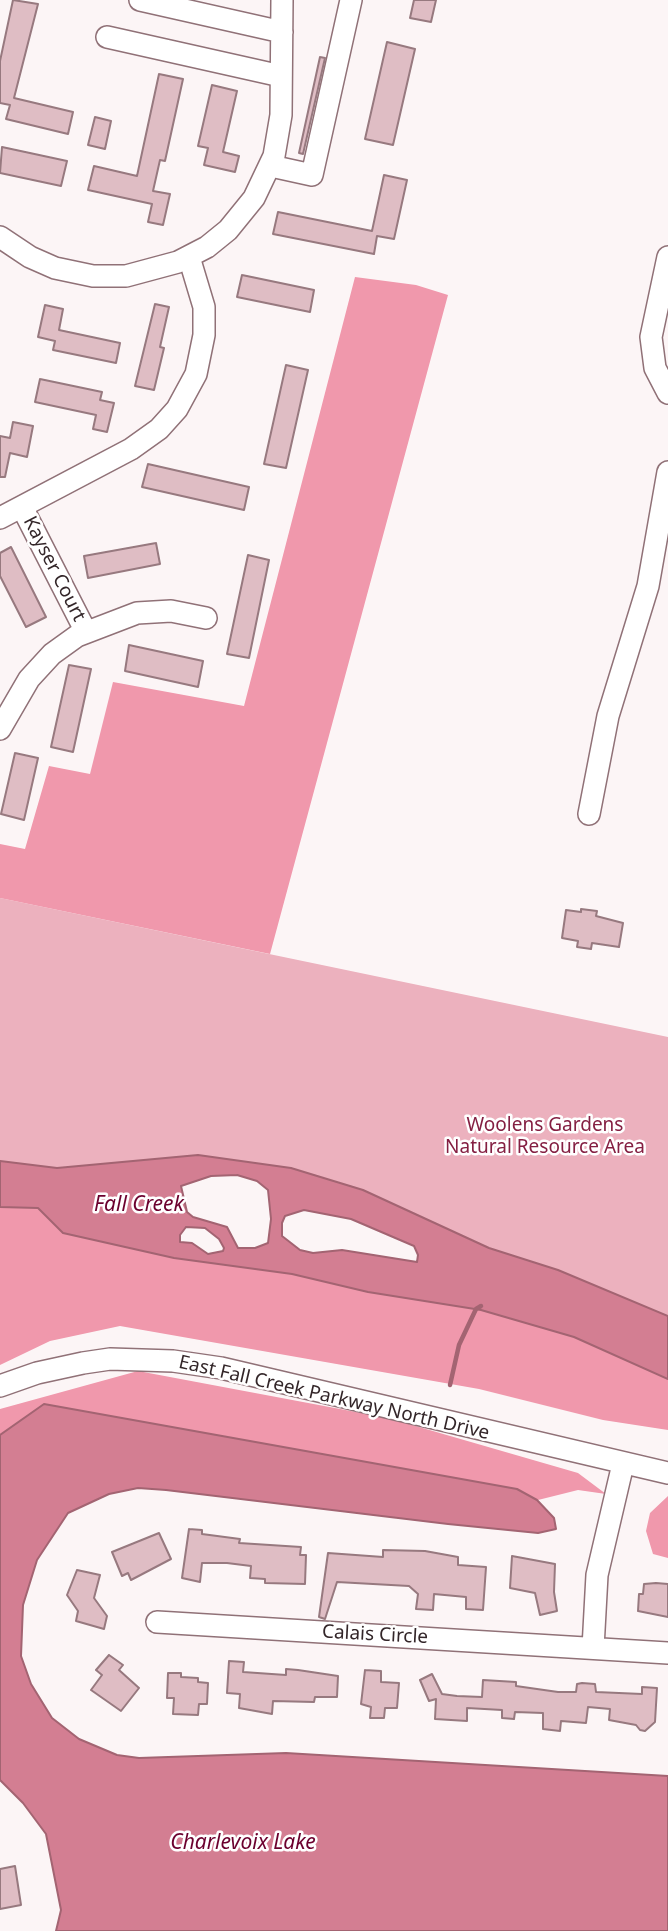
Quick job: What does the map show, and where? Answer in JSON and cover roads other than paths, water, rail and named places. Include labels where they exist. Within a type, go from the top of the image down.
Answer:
[{"type":"street","points":[[140,0],[282,32]]},
{"type":"street","points":[[0,237],[43,262],[93,276],[126,276],[152,271],[189,257],[218,238],[254,198],[271,166],[280,124],[282,0]]},
{"type":"street","points":[[271,166],[312,175],[351,0]]},
{"type":"street","points":[[107,37],[281,76]]},
{"type":"street","points":[[0,518],[142,442],[163,425],[181,403],[196,374],[204,335],[201,294],[189,257]]},
{"type":"street","points":[[668,257],[651,337],[655,368],[668,393]]},
{"type":"street","points":[[589,814],[608,716],[648,586],[668,472]]},
{"type":"street","name":"Kayser Court","points":[[22,506],[86,632]]},
{"type":"street","points":[[0,729],[13,702],[38,669],[57,650],[86,632],[137,613],[171,611],[206,618]]},
{"type":"street","name":"East Fall Creek Parkway North Drive","points":[[0,1386],[37,1373],[110,1359],[173,1361],[221,1368],[668,1473]]},
{"type":"street","points":[[593,1648],[597,1575],[624,1464]]},
{"type":"street","name":"Calais Circle","points":[[157,1622],[668,1653]]},
{"type":"water","name":"Fall Creek","points":[[198,1155],[291,1168],[363,1190],[489,1248],[558,1270],[668,1316],[668,1379],[574,1337],[481,1310],[368,1292],[292,1274],[174,1258],[63,1233],[38,1208],[0,1207],[0,1161],[57,1168]],"holes":[[[237,1175],[257,1181],[268,1190],[271,1219],[268,1243],[255,1248],[238,1248],[227,1227],[193,1217],[187,1212],[181,1186],[211,1176]],[[304,1210],[351,1219],[414,1246],[418,1255],[417,1262],[342,1250],[313,1253],[300,1250],[282,1236],[285,1216]],[[186,1227],[205,1228],[219,1239],[224,1248],[223,1251],[208,1254],[192,1243],[180,1242],[180,1235]]]},
{"type":"water","name":"Charlevoix Lake","points":[[44,1404],[517,1489],[537,1500],[554,1518],[556,1529],[538,1533],[448,1524],[166,1490],[138,1488],[109,1494],[68,1513],[37,1560],[23,1605],[21,1656],[31,1684],[52,1718],[79,1739],[117,1755],[139,1758],[286,1753],[668,1776],[668,1931],[56,1931],[61,1910],[46,1834],[23,1803],[0,1780],[0,1435]]},
{"type":"waterway","points":[[450,1385],[459,1345],[476,1309],[481,1306]]},
{"type":"park label","name":"Woolens Gardens Natural Resource Area","points":[[545,1137]]}]
